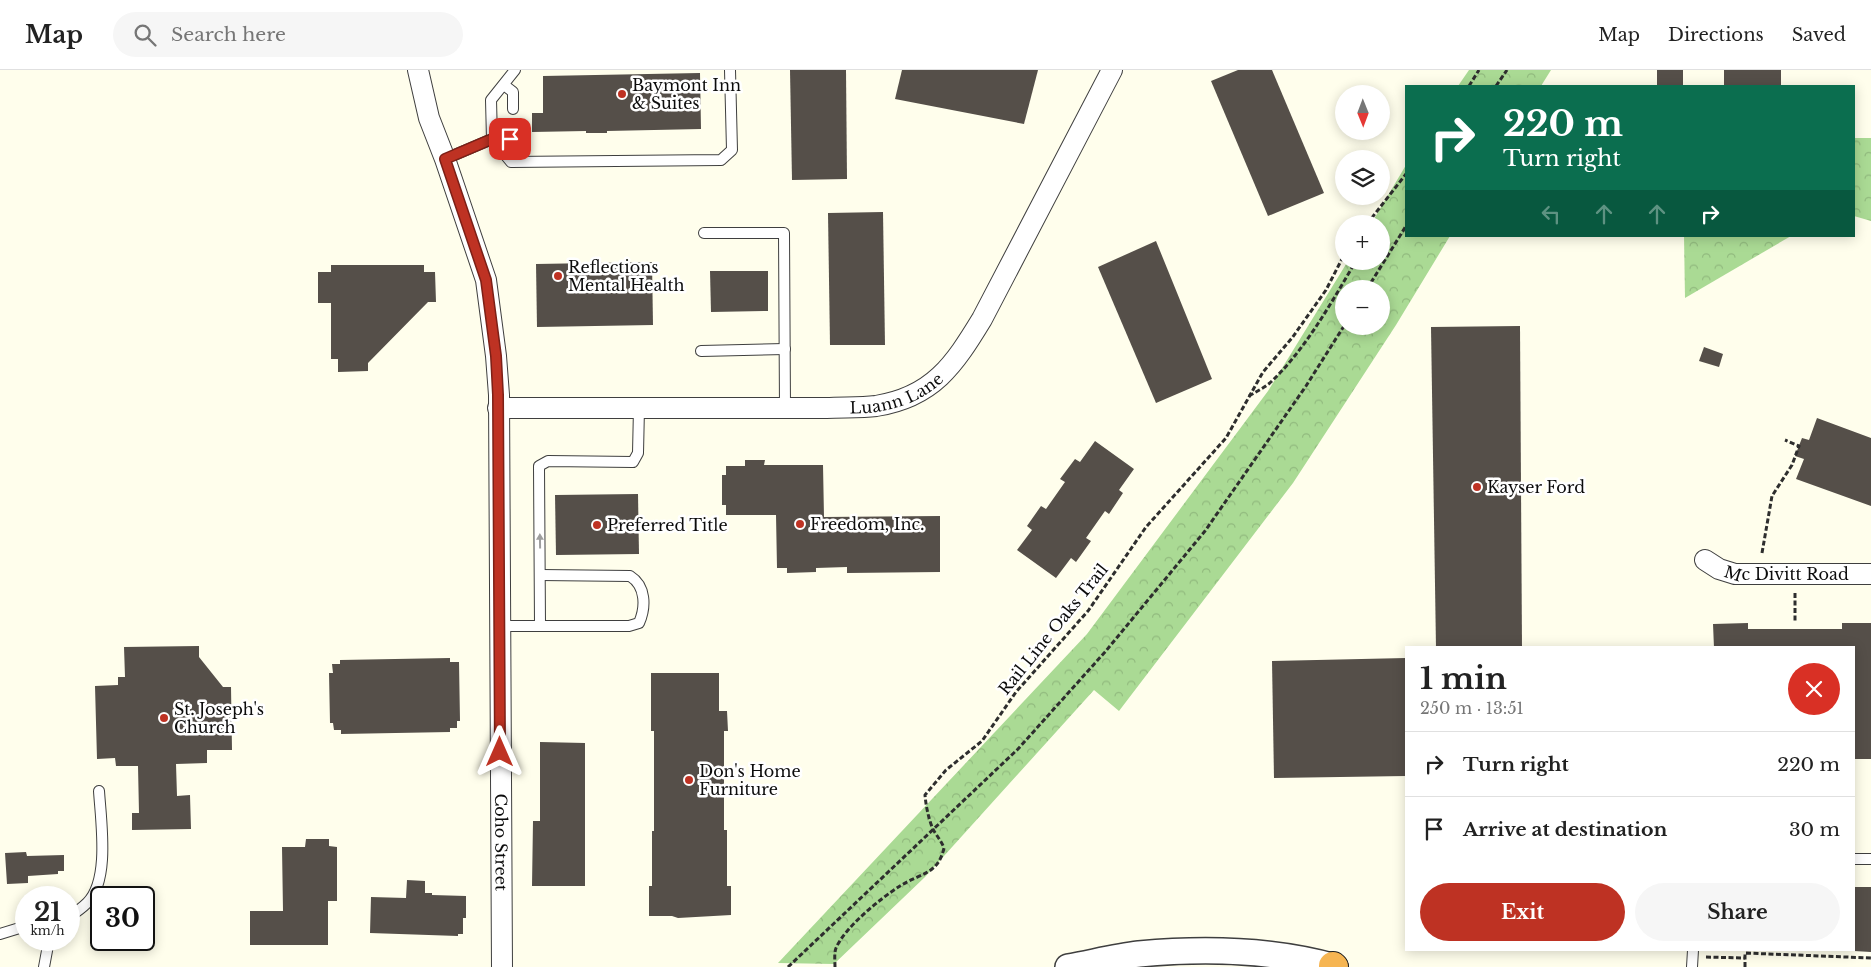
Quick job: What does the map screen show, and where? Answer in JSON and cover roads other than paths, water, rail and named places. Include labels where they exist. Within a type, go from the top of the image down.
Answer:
[{"type":"street","name":"Coho Street","points":[[418,70],[429,118],[486,280],[496,356],[502,967]]},
{"type":"street","name":"Luann Lane","points":[[498,408],[785,408],[876,406],[904,398],[928,386],[945,373],[960,356],[982,319],[1112,70]]},
{"type":"street","name":"Mc Divitt Road","points":[[1705,560],[1719,569],[1735,574],[1871,574]]},
{"type":"street","points":[[1068,967],[1137,954],[1210,950],[1247,951],[1279,955],[1334,967]]},
{"type":"lane","points":[[515,70],[491,100],[492,139],[511,162],[720,160],[732,150],[730,70]]},
{"type":"lane","points":[[504,85],[513,92],[513,110]]},
{"type":"lane","points":[[445,159],[492,139],[510,139],[513,133]]},
{"type":"lane","points":[[704,233],[784,233],[785,408]]},
{"type":"lane","points":[[701,351],[785,349]]},
{"type":"lane","points":[[540,625],[539,466],[548,461],[633,462],[638,453],[639,408]]},
{"type":"lane","points":[[500,626],[629,626],[639,623],[643,614],[643,594],[638,581],[630,576],[541,575]]},
{"type":"lane","points":[[80,908],[88,902],[97,887],[102,872],[99,791]]},
{"type":"lane","points":[[1855,859],[1871,859]]},
{"type":"lane","points":[[0,934],[15,929]]},
{"type":"lane","points":[[44,967],[46,951]]},
{"type":"place","name":"Baymont Inn & Suites","points":[[622,94]]},
{"type":"place","name":"Reflections Mental Health","points":[[558,276]]},
{"type":"place","name":"Kayser Ford","points":[[1477,487]]},
{"type":"place","name":"Freedom, Inc.","points":[[800,524]]},
{"type":"place","name":"Preferred Title","points":[[597,525]]},
{"type":"place","name":"St. Joseph's Church","points":[[164,718]]},
{"type":"place","name":"Don's Home Furniture","points":[[689,780]]}]
